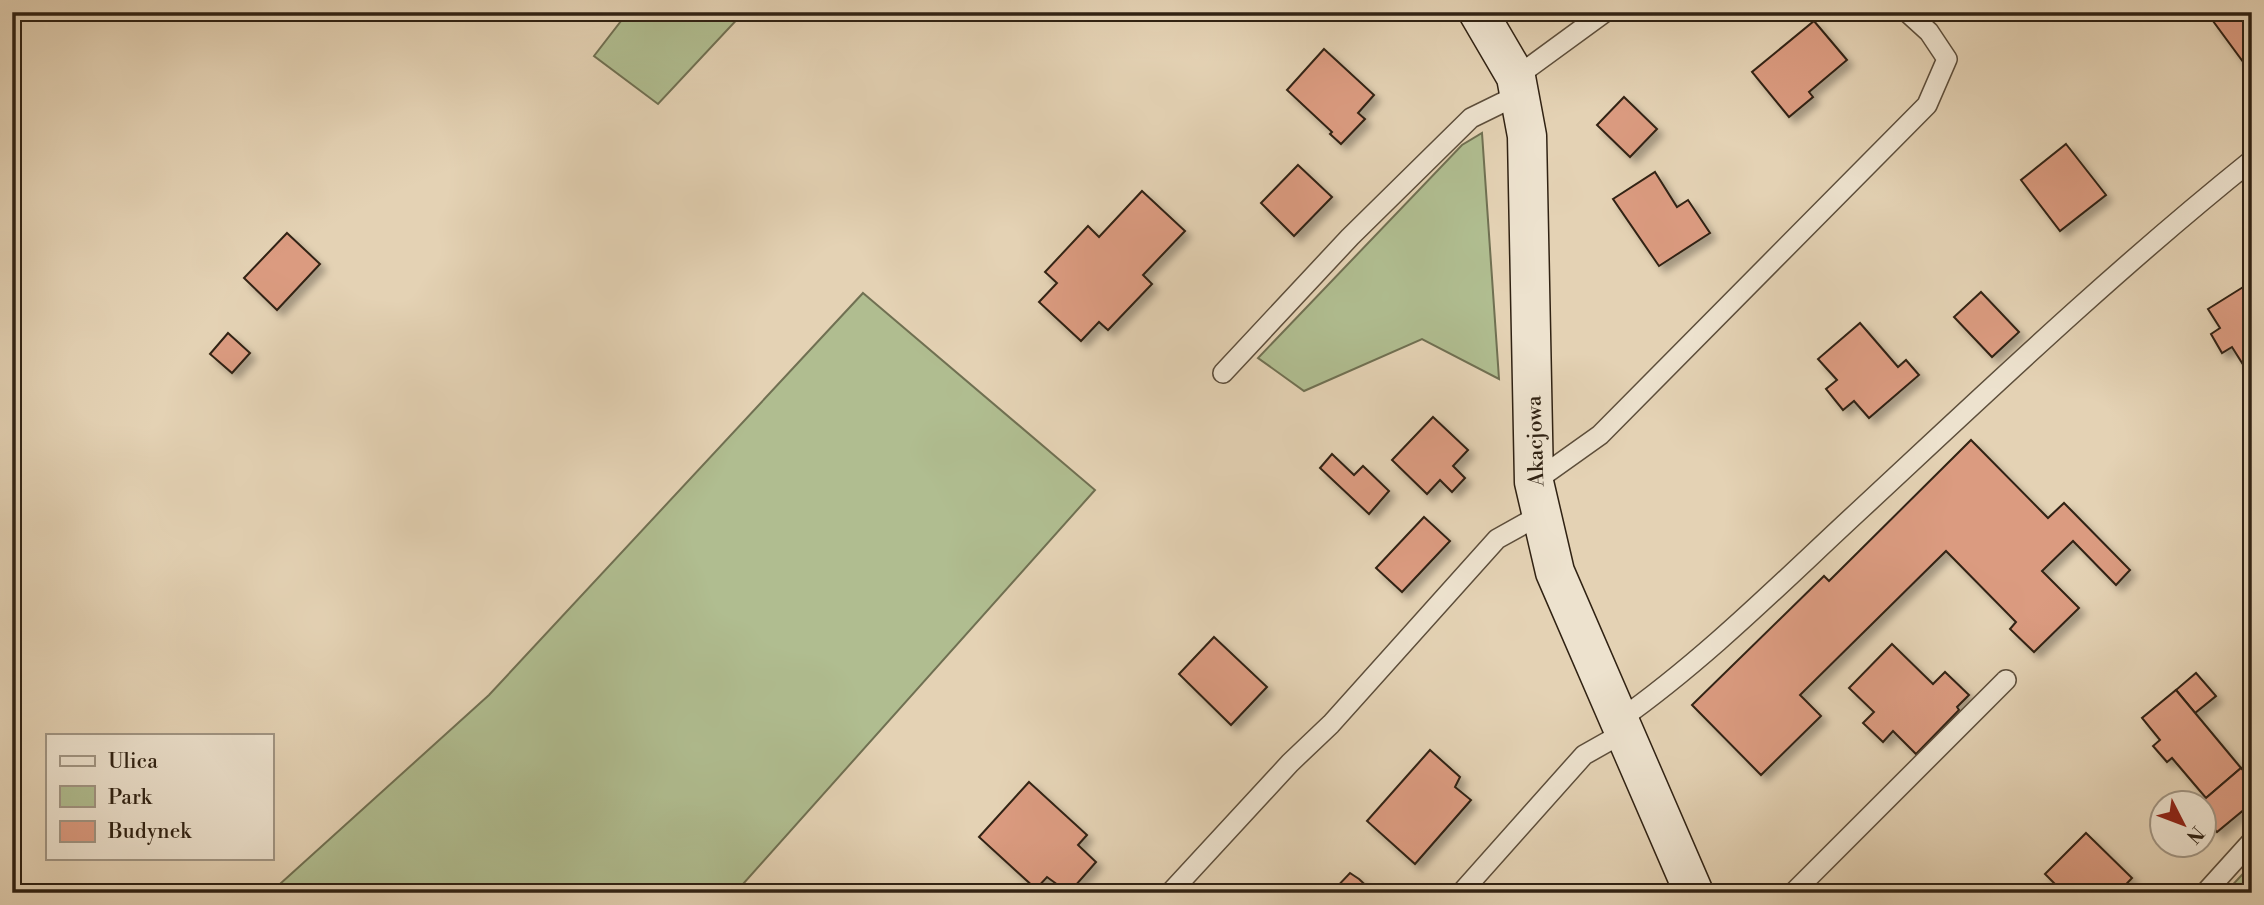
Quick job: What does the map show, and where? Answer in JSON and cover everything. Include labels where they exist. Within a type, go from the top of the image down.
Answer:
[{"type":"street","name":"Akacjowa","points":[[1478,12],[1518,86],[1527,136],[1538,498],[1555,572],[1694,893]]},
{"type":"lane","points":[[1223,373],[1350,237],[1471,118],[1518,86],[1605,12]]},
{"type":"lane","points":[[1170,893],[1290,763],[1331,724],[1497,539],[1927,106],[1947,59],[1929,32],[1907,12]]},
{"type":"lane","points":[[1461,893],[1584,755],[1685,672],[2048,334],[2165,230],[2252,160]]},
{"type":"lane","points":[[1793,893],[2006,680]]},
{"type":"lane","points":[[2205,893],[2252,841]]},
{"type":"green space","points":[[628,12],[744,12],[658,104],[594,56]]},
{"type":"green space","points":[[1482,133],[1499,379],[1422,339],[1304,391],[1258,358],[1462,145]]},
{"type":"green space","points":[[863,293],[1095,490],[735,893],[270,893],[489,695]]},
{"type":"green space","points":[[2252,864],[2252,893],[2225,893]]},
{"type":"building","points":[[2226,12],[2252,12],[2252,74],[2213,21]]},
{"type":"building","points":[[1814,21],[1847,60],[1809,92],[1813,97],[1789,117],[1752,72]]},
{"type":"building","points":[[1324,49],[1374,95],[1358,113],[1365,119],[1341,144],[1330,134],[1332,132],[1287,90]]},
{"type":"building","points":[[1624,97],[1657,129],[1630,157],[1597,125]]},
{"type":"building","points":[[2066,144],[2106,195],[2060,231],[2021,180]]},
{"type":"building","points":[[1298,165],[1332,197],[1294,236],[1261,203]]},
{"type":"building","points":[[1655,172],[1677,207],[1688,200],[1710,233],[1659,266],[1613,199]]},
{"type":"building","points":[[1142,191],[1185,231],[1143,275],[1152,284],[1108,330],[1099,322],[1081,341],[1039,302],[1057,283],[1045,272],[1088,226],[1099,237]]},
{"type":"building","points":[[287,233],[320,264],[277,310],[244,278]]},
{"type":"building","points":[[2248,284],[2252,290],[2252,361],[2244,366],[2232,347],[2222,353],[2211,334],[2220,328],[2208,309]]},
{"type":"building","points":[[1981,292],[2019,332],[1992,357],[1954,317]]},
{"type":"building","points":[[1860,323],[1898,367],[1906,360],[1919,375],[1869,418],[1854,401],[1843,410],[1826,389],[1837,380],[1818,359]]},
{"type":"building","points":[[228,333],[250,353],[232,373],[210,354]]},
{"type":"building","points":[[1433,417],[1468,450],[1453,466],[1465,478],[1452,492],[1440,480],[1427,494],[1392,460]]},
{"type":"building","points":[[1971,440],[2048,518],[2064,503],[2130,570],[2116,585],[2073,541],[2042,571],[2079,608],[2034,652],[2010,629],[2016,622],[1946,551],[1800,695],[1821,716],[1761,775],[1692,705],[1824,576],[1829,581]]},
{"type":"building","points":[[1332,454],[1354,475],[1363,466],[1389,491],[1369,514],[1320,468]]},
{"type":"building","points":[[1424,517],[1450,541],[1402,592],[1376,568]]},
{"type":"building","points":[[1214,637],[1267,687],[1231,725],[1179,674]]},
{"type":"building","points":[[1892,644],[1933,684],[1945,672],[1969,695],[1957,707],[1959,710],[1916,754],[1893,731],[1883,742],[1863,723],[1874,712],[1849,688]]},
{"type":"building","points":[[2196,673],[2216,696],[2195,713],[2176,690]]},
{"type":"building","points":[[2176,690],[2241,768],[2215,790],[2199,790],[2172,758],[2167,762],[2153,746],[2160,740],[2142,718]]},
{"type":"building","points":[[1430,750],[1460,777],[1455,787],[1471,800],[1415,864],[1367,821]]},
{"type":"building","points":[[2241,768],[2252,780],[2252,803],[2218,831],[2218,790],[2215,790]]},
{"type":"building","points":[[1029,782],[1087,835],[1078,845],[1096,862],[1069,893],[1047,877],[1036,889],[979,837]]},
{"type":"building","points":[[2086,833],[2132,878],[2118,893],[2064,893],[2045,874]]},
{"type":"building","points":[[1350,873],[1359,879],[1374,893],[1331,893]]}]
